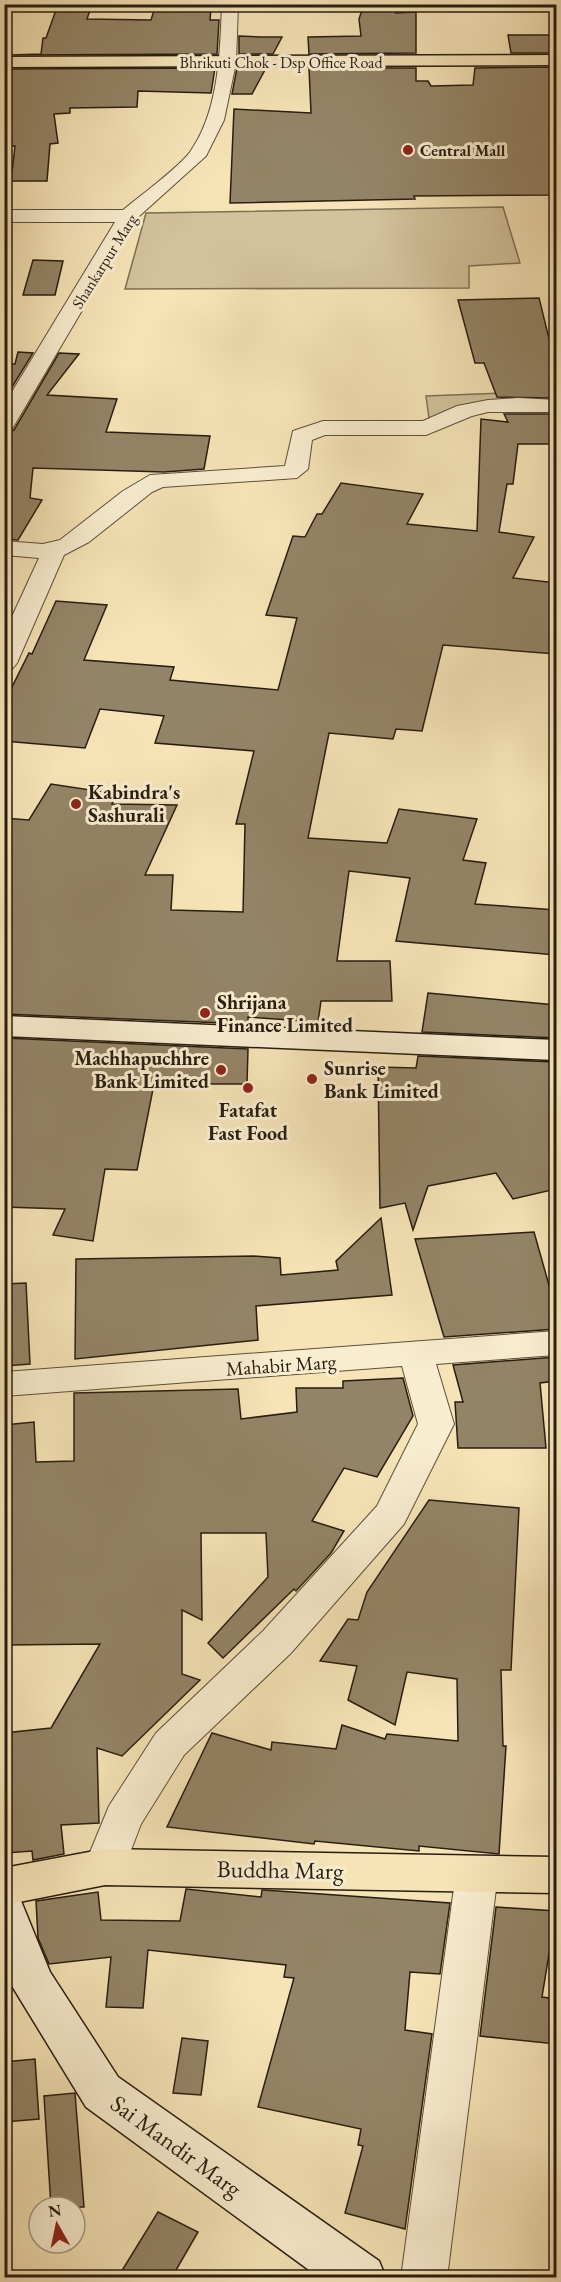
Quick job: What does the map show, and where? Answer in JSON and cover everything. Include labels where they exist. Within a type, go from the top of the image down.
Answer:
[{"type":"main road","name":"Bhrikuti Chok - Dsp Office Road","points":[[4,62],[228,63],[556,60]]},
{"type":"main road","points":[[4,1026],[556,1050]]},
{"type":"main road","name":"Buddha Marg","points":[[4,1887],[105,1867],[556,1875]]},
{"type":"main road","name":"Sai Mandir Marg","points":[[4,1909],[31,1981],[102,2092],[282,2223],[362,2277]]},
{"type":"street","name":"Shankarpur Marg","points":[[4,424],[128,216],[197,156],[215,120],[228,63],[230,4]]},
{"type":"street","points":[[4,216],[128,216]]},
{"type":"street","points":[[4,548],[54,550],[76,539],[138,488],[158,480],[289,473],[297,469],[301,436],[310,431],[323,428],[398,430],[426,428],[465,411],[488,406],[518,404],[556,406]]},
{"type":"street","points":[[4,663],[54,550]]},
{"type":"street","name":"Mahabir Marg","points":[[4,1384],[556,1343]]},
{"type":"street","points":[[105,1867],[123,1818],[170,1744],[277,1642],[391,1514],[436,1424],[416,1355]]},
{"type":"street","points":[[424,2277],[477,1874]]},
{"type":"shaded area","points":[[503,207],[520,263],[469,266],[469,288],[125,289],[146,213]]},
{"type":"shaded area","points":[[556,391],[556,407],[524,405],[508,407],[430,426],[426,396]]},
{"type":"building","points":[[364,4],[399,4],[396,13],[416,12],[416,53],[309,54],[308,37],[361,36],[359,19]]},
{"type":"building","points":[[155,7],[211,9],[210,20],[219,20],[217,54],[10,55],[41,54],[43,38],[46,38],[56,10],[90,10],[87,19],[151,20]]},
{"type":"building","points":[[508,35],[556,35],[556,53],[511,53]]},
{"type":"building","points":[[239,36],[282,37],[273,54],[239,54]]},
{"type":"building","points":[[556,67],[556,195],[414,196],[415,199],[230,203],[234,109],[311,113],[309,68],[416,68],[416,81],[428,81],[431,86],[473,85],[475,68]]},
{"type":"building","points":[[215,68],[211,93],[138,91],[137,107],[70,108],[70,113],[54,114],[58,143],[50,144],[47,181],[11,181],[15,146],[4,147],[9,69]]},
{"type":"building","points":[[237,68],[266,68],[252,94],[232,94]]},
{"type":"building","points":[[33,260],[63,261],[55,295],[23,295]]},
{"type":"building","points":[[539,298],[553,355],[556,355],[556,398],[497,397],[484,363],[475,363],[458,300]]},
{"type":"building","points":[[18,352],[33,353],[4,400],[4,364],[15,364]]},
{"type":"building","points":[[59,353],[79,354],[47,395],[117,399],[106,432],[210,436],[204,469],[164,472],[33,468],[30,498],[42,500],[18,540],[4,539],[4,432],[14,430]]},
{"type":"building","points":[[504,414],[556,414],[556,444],[518,444],[513,484],[507,484],[499,532],[534,537],[513,578],[556,583],[556,654],[443,645],[422,731],[396,729],[393,739],[329,733],[308,838],[387,843],[399,809],[477,819],[463,860],[486,863],[475,904],[556,910],[556,955],[396,941],[410,878],[349,871],[337,961],[390,961],[392,1001],[321,1001],[318,1022],[248,1017],[248,1024],[4,1014],[4,818],[29,820],[51,784],[117,794],[112,804],[177,805],[145,875],[173,875],[171,910],[243,912],[245,824],[236,824],[254,751],[155,743],[164,716],[100,709],[85,748],[4,741],[4,703],[29,653],[32,654],[56,601],[107,605],[84,660],[174,667],[170,680],[278,690],[297,618],[266,615],[293,536],[305,537],[317,514],[322,514],[341,483],[423,494],[407,524],[477,531],[481,419],[508,422]]},
{"type":"building","points":[[428,993],[556,1005],[556,1038],[422,1032]]},
{"type":"building","points":[[4,1038],[248,1049],[247,1084],[154,1084],[137,1170],[105,1169],[93,1241],[53,1235],[65,1209],[4,1207]]},
{"type":"building","points":[[418,1056],[556,1062],[556,1189],[513,1199],[496,1173],[428,1186],[413,1230],[405,1203],[380,1208],[378,1067],[416,1068]]},
{"type":"building","points":[[381,1218],[392,1295],[256,1306],[258,1340],[75,1359],[76,1259],[254,1256],[280,1258],[281,1275],[338,1270],[336,1261]]},
{"type":"building","points":[[534,1232],[556,1310],[556,1329],[444,1337],[415,1239]]},
{"type":"building","points":[[26,1283],[30,1364],[4,1366],[4,1284]]},
{"type":"building","points":[[556,1357],[556,1381],[540,1383],[546,1448],[458,1448],[455,1402],[463,1402],[453,1365]]},
{"type":"building","points":[[403,1378],[413,1416],[377,1477],[344,1468],[312,1521],[344,1531],[331,1553],[296,1591],[294,1589],[223,1658],[208,1643],[268,1577],[266,1533],[201,1533],[202,1620],[182,1610],[182,1674],[200,1680],[122,1756],[97,1748],[99,1823],[61,1825],[64,1854],[33,1860],[32,1851],[6,1853],[4,1733],[51,1728],[100,1644],[4,1645],[4,1425],[34,1422],[36,1462],[74,1461],[74,1393],[238,1389],[241,1419],[297,1412],[296,1388],[343,1388],[343,1381]]},
{"type":"building","points":[[429,1500],[519,1508],[511,1670],[501,1670],[503,1746],[506,1746],[499,1854],[419,1846],[419,1851],[315,1841],[314,1844],[167,1827],[212,1733],[271,1750],[272,1742],[336,1749],[342,1725],[385,1739],[387,1734],[458,1741],[457,1679],[407,1672],[395,1725],[348,1700],[357,1666],[320,1661],[348,1619],[358,1620],[367,1592]]},
{"type":"building","points":[[186,1889],[261,1897],[262,1890],[264,1890],[450,1903],[440,1974],[410,1972],[405,2030],[432,2034],[405,2229],[345,2213],[363,2146],[358,2145],[361,2129],[258,2107],[294,1978],[284,1977],[286,1965],[148,1950],[143,2008],[106,2007],[111,1957],[49,1964],[38,1938],[36,1901],[98,1892],[101,1920],[180,1921]]},
{"type":"building","points":[[496,1907],[556,1911],[542,1997],[556,1999],[556,2044],[480,2036]]},
{"type":"building","points":[[182,2038],[208,2041],[201,2095],[173,2093]]},
{"type":"building","points":[[35,2059],[39,2119],[4,2122],[4,2062]]},
{"type":"building","points":[[75,2093],[83,2195],[50,2195],[44,2096]]},
{"type":"building","points":[[158,2212],[198,2232],[172,2277],[118,2277]]},
{"type":"place","name":"Central Mall","points":[[408,150]]},
{"type":"place","name":"Kabindra's Sashurali","points":[[76,804]]},
{"type":"place","name":"Shrijana Finance Limited","points":[[205,1013]]},
{"type":"place","name":"Machhapuchhre Bank Limited","points":[[221,1070]]},
{"type":"place","name":"Sunrise Bank Limited","points":[[312,1079]]},
{"type":"place","name":"Fatafat Fast Food","points":[[248,1088]]}]
